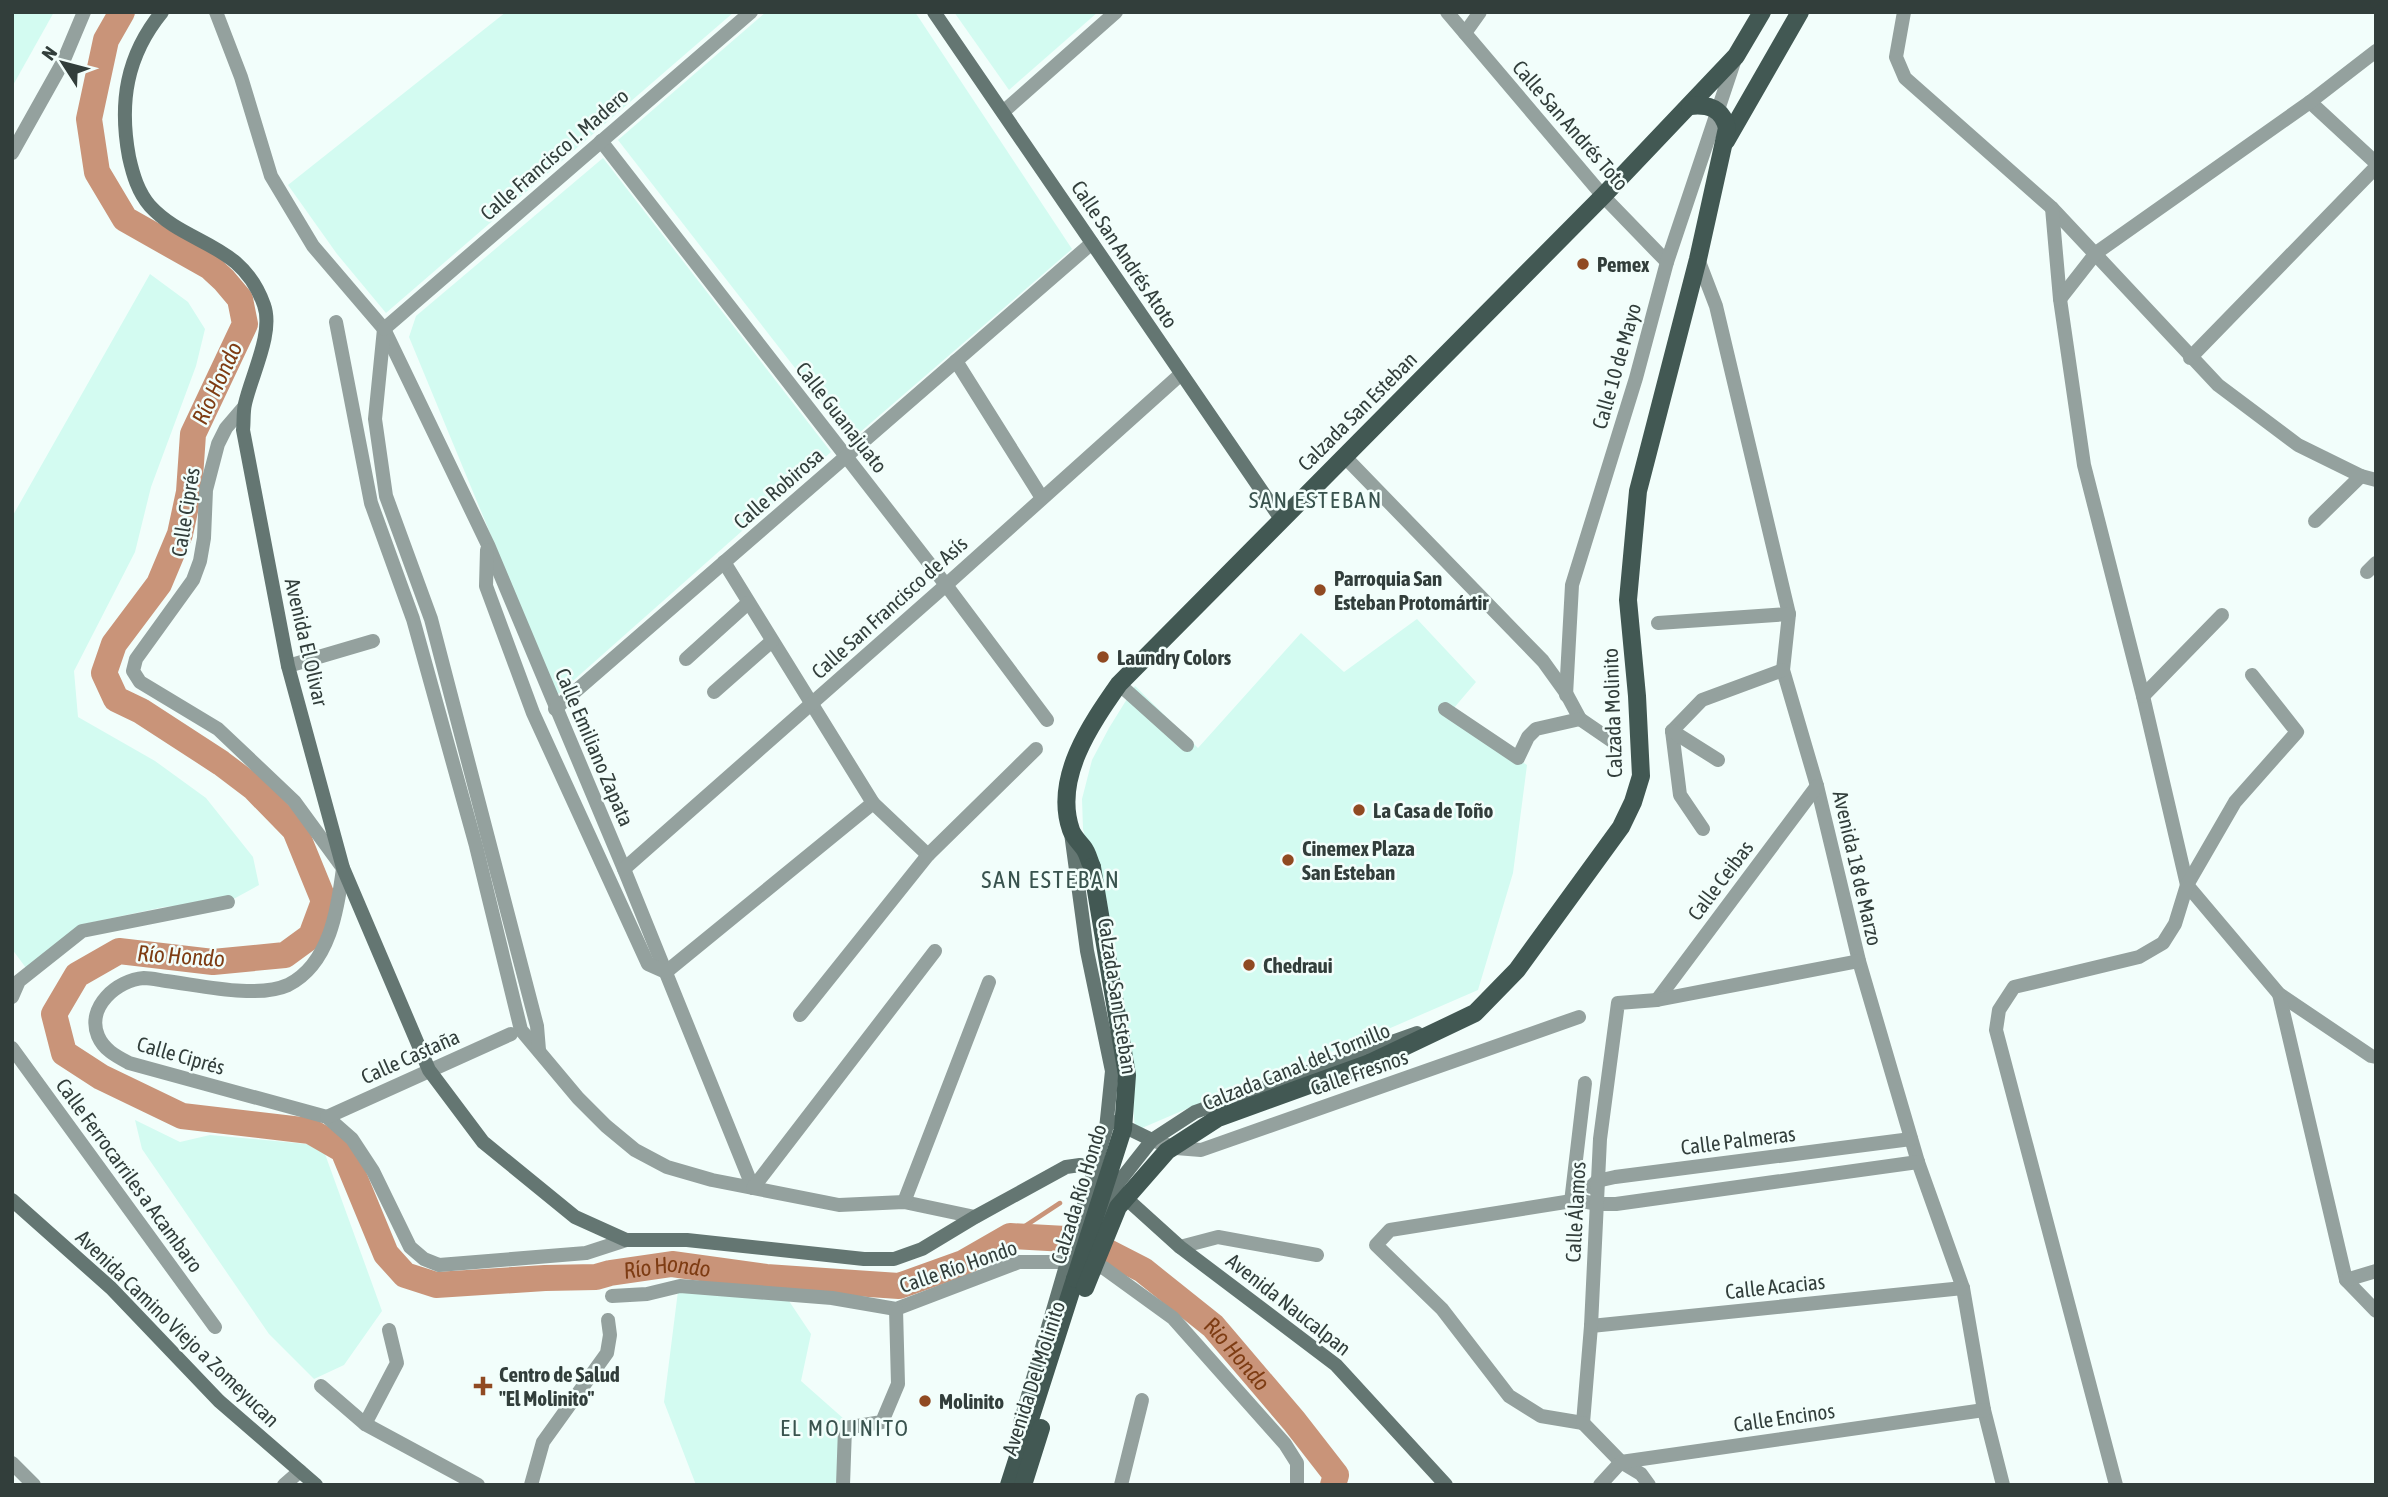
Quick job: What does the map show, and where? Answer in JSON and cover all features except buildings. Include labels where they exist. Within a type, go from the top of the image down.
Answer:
[{"type":"main road","name":"Calzada San Esteban","points":[[1071,831],[1066,795],[1076,755],[1094,720],[1119,684],[1604,196],[1736,56],[1762,12]]},
{"type":"main road","points":[[1724,144],[1800,12]]},
{"type":"main road","points":[[1690,106],[1705,104],[1724,117],[1727,128],[1724,144]]},
{"type":"main road","name":"Calzada Molinito","points":[[1475,1013],[1517,970],[1621,827],[1641,776],[1628,600],[1638,491],[1698,259],[1724,144]]},
{"type":"main road","name":"Calzada Río Hondo","points":[[1009,1485],[1123,1129],[1127,1075],[1092,867],[1086,850],[1071,831]]},
{"type":"main road","name":"Calzada Canal del Tornillo","points":[[1123,1204],[1167,1151],[1218,1118],[1370,1063],[1475,1013]]},
{"type":"main road","name":"Avenida Del Molinito","points":[[1023,1485],[1091,1269],[1123,1204]]},
{"type":"street","points":[[12,153],[63,62],[84,12]]},
{"type":"street","name":"Avenida El Olivar","points":[[162,12],[143,38],[132,61],[126,85],[125,135],[132,171],[139,191],[150,206],[166,219],[224,252],[259,292],[266,310],[266,327],[244,407],[247,456],[288,666],[343,868],[429,1070],[483,1142],[575,1217],[626,1240]]},
{"type":"street","name":"Calle Emiliano Zapata","points":[[219,12],[242,76],[271,176],[313,246],[384,329],[488,545],[624,869],[753,1188]]},
{"type":"street","name":"Calle Francisco I. Madero","points":[[384,329],[751,12]]},
{"type":"street","name":"Calle San Andrés Atoto","points":[[934,12],[1281,519]]},
{"type":"street","points":[[1003,112],[1116,12]]},
{"type":"street","name":"Calle San Andrés Toto","points":[[1447,12],[1604,196],[1667,262]]},
{"type":"street","points":[[1465,33],[1480,12]]},
{"type":"street","points":[[1904,12],[1896,57],[1905,78],[2052,208],[2218,385],[2298,445],[2361,476],[2376,480]]},
{"type":"street","points":[[2060,299],[2096,253],[2310,102],[2376,51]]},
{"type":"street","name":"Calle 10 de Mayo","points":[[1566,695],[1572,585],[1636,379],[1667,262],[1736,56]]},
{"type":"street","points":[[2190,358],[2376,165],[2310,102]]},
{"type":"street","name":"Calle Guanajuato","points":[[601,141],[946,585],[1046,720]]},
{"type":"street","points":[[2052,208],[2060,299],[2084,465],[2143,696],[2187,885],[2279,994],[2376,1057]]},
{"type":"street","name":"Calle Robirosa","points":[[555,709],[1092,243]]},
{"type":"street","name":"Avenida 18 de Marzo","points":[[1698,259],[1716,306],[1789,614],[1783,670],[1817,786],[1859,961],[1918,1162],[1963,1288],[1984,1410],[2003,1485]]},
{"type":"street","points":[[336,322],[371,503],[414,619],[476,846],[521,1030],[578,1098],[635,1150],[667,1167],[712,1180],[839,1205],[904,1202],[975,1217],[1066,1167],[1095,1167]]},
{"type":"street","points":[[384,329],[375,419],[386,496],[431,620],[537,1026],[539,1050]]},
{"type":"street","points":[[956,361],[1042,498]]},
{"type":"street","name":"Calle San Francisco de Asís","points":[[624,869],[1181,374]]},
{"type":"street","name":"Calle Ciprés","points":[[244,407],[226,428],[218,444],[206,491],[200,561],[193,580],[136,659],[133,671],[140,682],[218,729],[293,801],[343,868],[337,912],[323,950],[307,969],[288,985],[257,991],[143,978],[117,988],[101,1002],[93,1017],[98,1036],[110,1054],[129,1063],[327,1117],[352,1139],[373,1171],[410,1247],[439,1265],[586,1253],[626,1240]]},
{"type":"street","points":[[1344,456],[1543,661],[1580,719],[1615,743]]},
{"type":"street","points":[[2315,522],[2361,476]]},
{"type":"street","points":[[371,503],[386,496]]},
{"type":"street","points":[[488,545],[486,586],[533,713],[648,964],[666,971],[873,803]]},
{"type":"street","points":[[724,562],[873,803],[928,855]]},
{"type":"street","points":[[686,659],[748,603]]},
{"type":"street","points":[[1658,623],[1789,614]]},
{"type":"street","points":[[2143,696],[2222,615]]},
{"type":"street","points":[[288,666],[373,641]]},
{"type":"street","points":[[714,692],[772,641]]},
{"type":"street","points":[[1672,731],[1702,699],[1783,670]]},
{"type":"street","points":[[2116,1485],[1996,1030],[1999,1010],[2014,987],[2139,957],[2162,943],[2175,924],[2187,885],[2235,802],[2297,732],[2252,675]]},
{"type":"street","points":[[1119,684],[1186,745]]},
{"type":"street","points":[[1445,709],[1518,758],[1528,737],[1536,729],[1580,719]]},
{"type":"street","points":[[1672,731],[1718,760]]},
{"type":"street","points":[[1672,731],[1680,795],[1703,829]]},
{"type":"street","points":[[800,1015],[928,855],[1036,749]]},
{"type":"street","name":"Calle Ceibas","points":[[1657,1000],[1817,786]]},
{"type":"street","name":"Calzada San Esteban","points":[[1071,831],[1087,951],[1112,1071],[1107,1116],[1095,1167]]},
{"type":"street","points":[[12,997],[16,976],[82,931],[228,902]]},
{"type":"street","points":[[753,1188],[935,951]]},
{"type":"street","points":[[1657,1000],[1859,961]]},
{"type":"street","points":[[904,1202],[989,982]]},
{"type":"street","points":[[2279,994],[2346,1280],[2376,1311]]},
{"type":"street","name":"Calle Álamos","points":[[1583,1423],[1591,1325],[1600,1139],[1618,1003],[1657,1000]]},
{"type":"street","name":"Calzada Molinito","points":[[1152,1140],[1195,1112],[1475,1013]]},
{"type":"street","name":"Calle Fresnos","points":[[1152,1140],[1176,1148],[1201,1150],[1579,1017]]},
{"type":"street","name":"Calle Castaña","points":[[327,1117],[511,1034]]},
{"type":"street","name":"Calle Ferrocarriles a Acambaro","points":[[12,1048],[215,1327]]},
{"type":"street","name":"Calle Álamos","points":[[1574,1201],[1586,1083]]},
{"type":"street","points":[[1107,1116],[1117,1124],[1152,1140]]},
{"type":"street","name":"Calle Palmeras","points":[[1597,1181],[1911,1139]]},
{"type":"street","name":"Calzada Río Hondo","points":[[1017,1485],[1084,1265],[1115,1187],[1152,1140]]},
{"type":"street","points":[[1649,1485],[1641,1474],[1621,1462],[1583,1423],[1541,1416],[1509,1396],[1442,1309],[1376,1245],[1390,1230],[1574,1201],[1616,1204],[1918,1162]]},
{"type":"street","points":[[1066,1167],[1086,1194]]},
{"type":"street","name":"Calzada Río Hondo","points":[[1003,1485],[1095,1167]]},
{"type":"street","name":"Avenida Naucalpan","points":[[1095,1167],[1115,1187],[1123,1204],[1336,1365],[1446,1485]]},
{"type":"street","points":[[1123,1204],[1125,1172]]},
{"type":"street","points":[[1574,1201],[1597,1181]]},
{"type":"street","name":"Avenida Camino Viejo a Zomeyucan","points":[[12,1200],[111,1288],[219,1401],[316,1485]]},
{"type":"street","name":"Calle Río Hondo","points":[[626,1240],[687,1240],[864,1259],[894,1259],[922,1249],[975,1217]]},
{"type":"street","points":[[1180,1247],[1217,1237],[1317,1255]]},
{"type":"street","name":"Calle Río Hondo","points":[[612,1296],[647,1294],[680,1286],[832,1298],[896,1309],[1019,1262],[1066,1262],[1104,1268],[1174,1318],[1285,1444],[1297,1463],[1297,1485]]},
{"type":"street","points":[[2346,1280],[2376,1271]]},
{"type":"street","name":"Calle Acacias","points":[[1591,1325],[1963,1288]]},
{"type":"street","points":[[843,1485],[845,1428],[882,1422],[898,1384],[896,1309]]},
{"type":"street","points":[[531,1485],[543,1442],[607,1353],[610,1335],[608,1320]]},
{"type":"street","points":[[365,1424],[397,1363],[389,1330]]},
{"type":"street","points":[[321,1386],[365,1424],[478,1485]]},
{"type":"street","points":[[1121,1485],[1142,1400]]},
{"type":"street","name":"Calle Encinos","points":[[1621,1462],[1984,1410]]},
{"type":"street","points":[[1600,1485],[1621,1462]]},
{"type":"street","points":[[12,1463],[34,1485]]},
{"type":"street","points":[[285,1485],[300,1471]]},
{"type":"shaded area","points":[[12,12],[54,12],[12,87]]},
{"type":"shaded area","points":[[506,12],[734,12],[386,313],[337,254],[288,185]]},
{"type":"shaded area","points":[[766,12],[915,12],[1072,249],[851,440],[618,140]]},
{"type":"shaded area","points":[[954,12],[1098,12],[1009,90]]},
{"type":"shaded area","points":[[603,158],[831,452],[557,695],[409,337],[416,316]]},
{"type":"shaded area","points":[[150,274],[188,302],[205,329],[196,366],[151,487],[135,552],[74,671],[78,717],[155,761],[206,798],[253,857],[259,885],[228,902],[164,907],[84,924],[26,968],[12,949],[12,517]]},
{"type":"shaded area","points":[[1417,619],[1476,682],[1448,715],[1527,765],[1513,873],[1478,990],[1372,1036],[1135,1131],[1130,1061],[1110,948],[1083,829],[1082,799],[1092,760],[1109,728],[1135,686],[1198,748],[1301,633],[1344,672]]},
{"type":"shaded area","points":[[135,1120],[180,1142],[210,1135],[307,1144],[325,1154],[382,1311],[344,1365],[314,1379],[269,1334],[142,1149]]},
{"type":"shaded area","points":[[678,1291],[789,1301],[811,1334],[801,1381],[844,1419],[837,1485],[696,1485],[664,1402]]},
{"type":"waterway","name":"Río Hondo","points":[[122,12],[106,40],[89,119],[97,172],[125,219],[210,267],[224,280],[240,299],[245,324],[193,434],[189,492],[180,534],[159,584],[114,644],[104,673],[116,699],[141,711],[221,763],[254,788],[295,830],[324,901],[311,936],[285,955],[213,962],[119,951],[77,975],[54,1014],[64,1053],[101,1077],[182,1116],[310,1131],[343,1150],[386,1254],[405,1275],[436,1285],[596,1277],[672,1264],[766,1277],[899,1286],[963,1263],[1010,1236],[1066,1239]]},
{"type":"waterway","points":[[1010,1236],[1060,1203]]},
{"type":"waterway","name":"Rio Hondo","points":[[1106,1251],[1143,1270],[1213,1326],[1336,1475],[1333,1485]]},
{"type":"place","name":"Pemex","points":[[1583,264]]},
{"type":"place","name":"Parroquia San Esteban Protomártir","points":[[1320,590]]},
{"type":"place","name":"Laundry Colors","points":[[1103,657]]},
{"type":"place","name":"La Casa de Toño","points":[[1359,810]]},
{"type":"place","name":"Cinemex Plaza San Esteban","points":[[1288,860]]},
{"type":"place","name":"Chedraui","points":[[1249,965]]},
{"type":"place","name":"Centro de Salud \"El Molinito\"","points":[[483,1386]]},
{"type":"place","name":"Molinito","points":[[925,1401]]},
{"type":"district","name":"SAN ESTEBAN","points":[[1316,500]]},
{"type":"district","name":"SAN ESTEBAN","points":[[1051,879]]},
{"type":"district","name":"EL MOLINITO","points":[[845,1428]]}]
